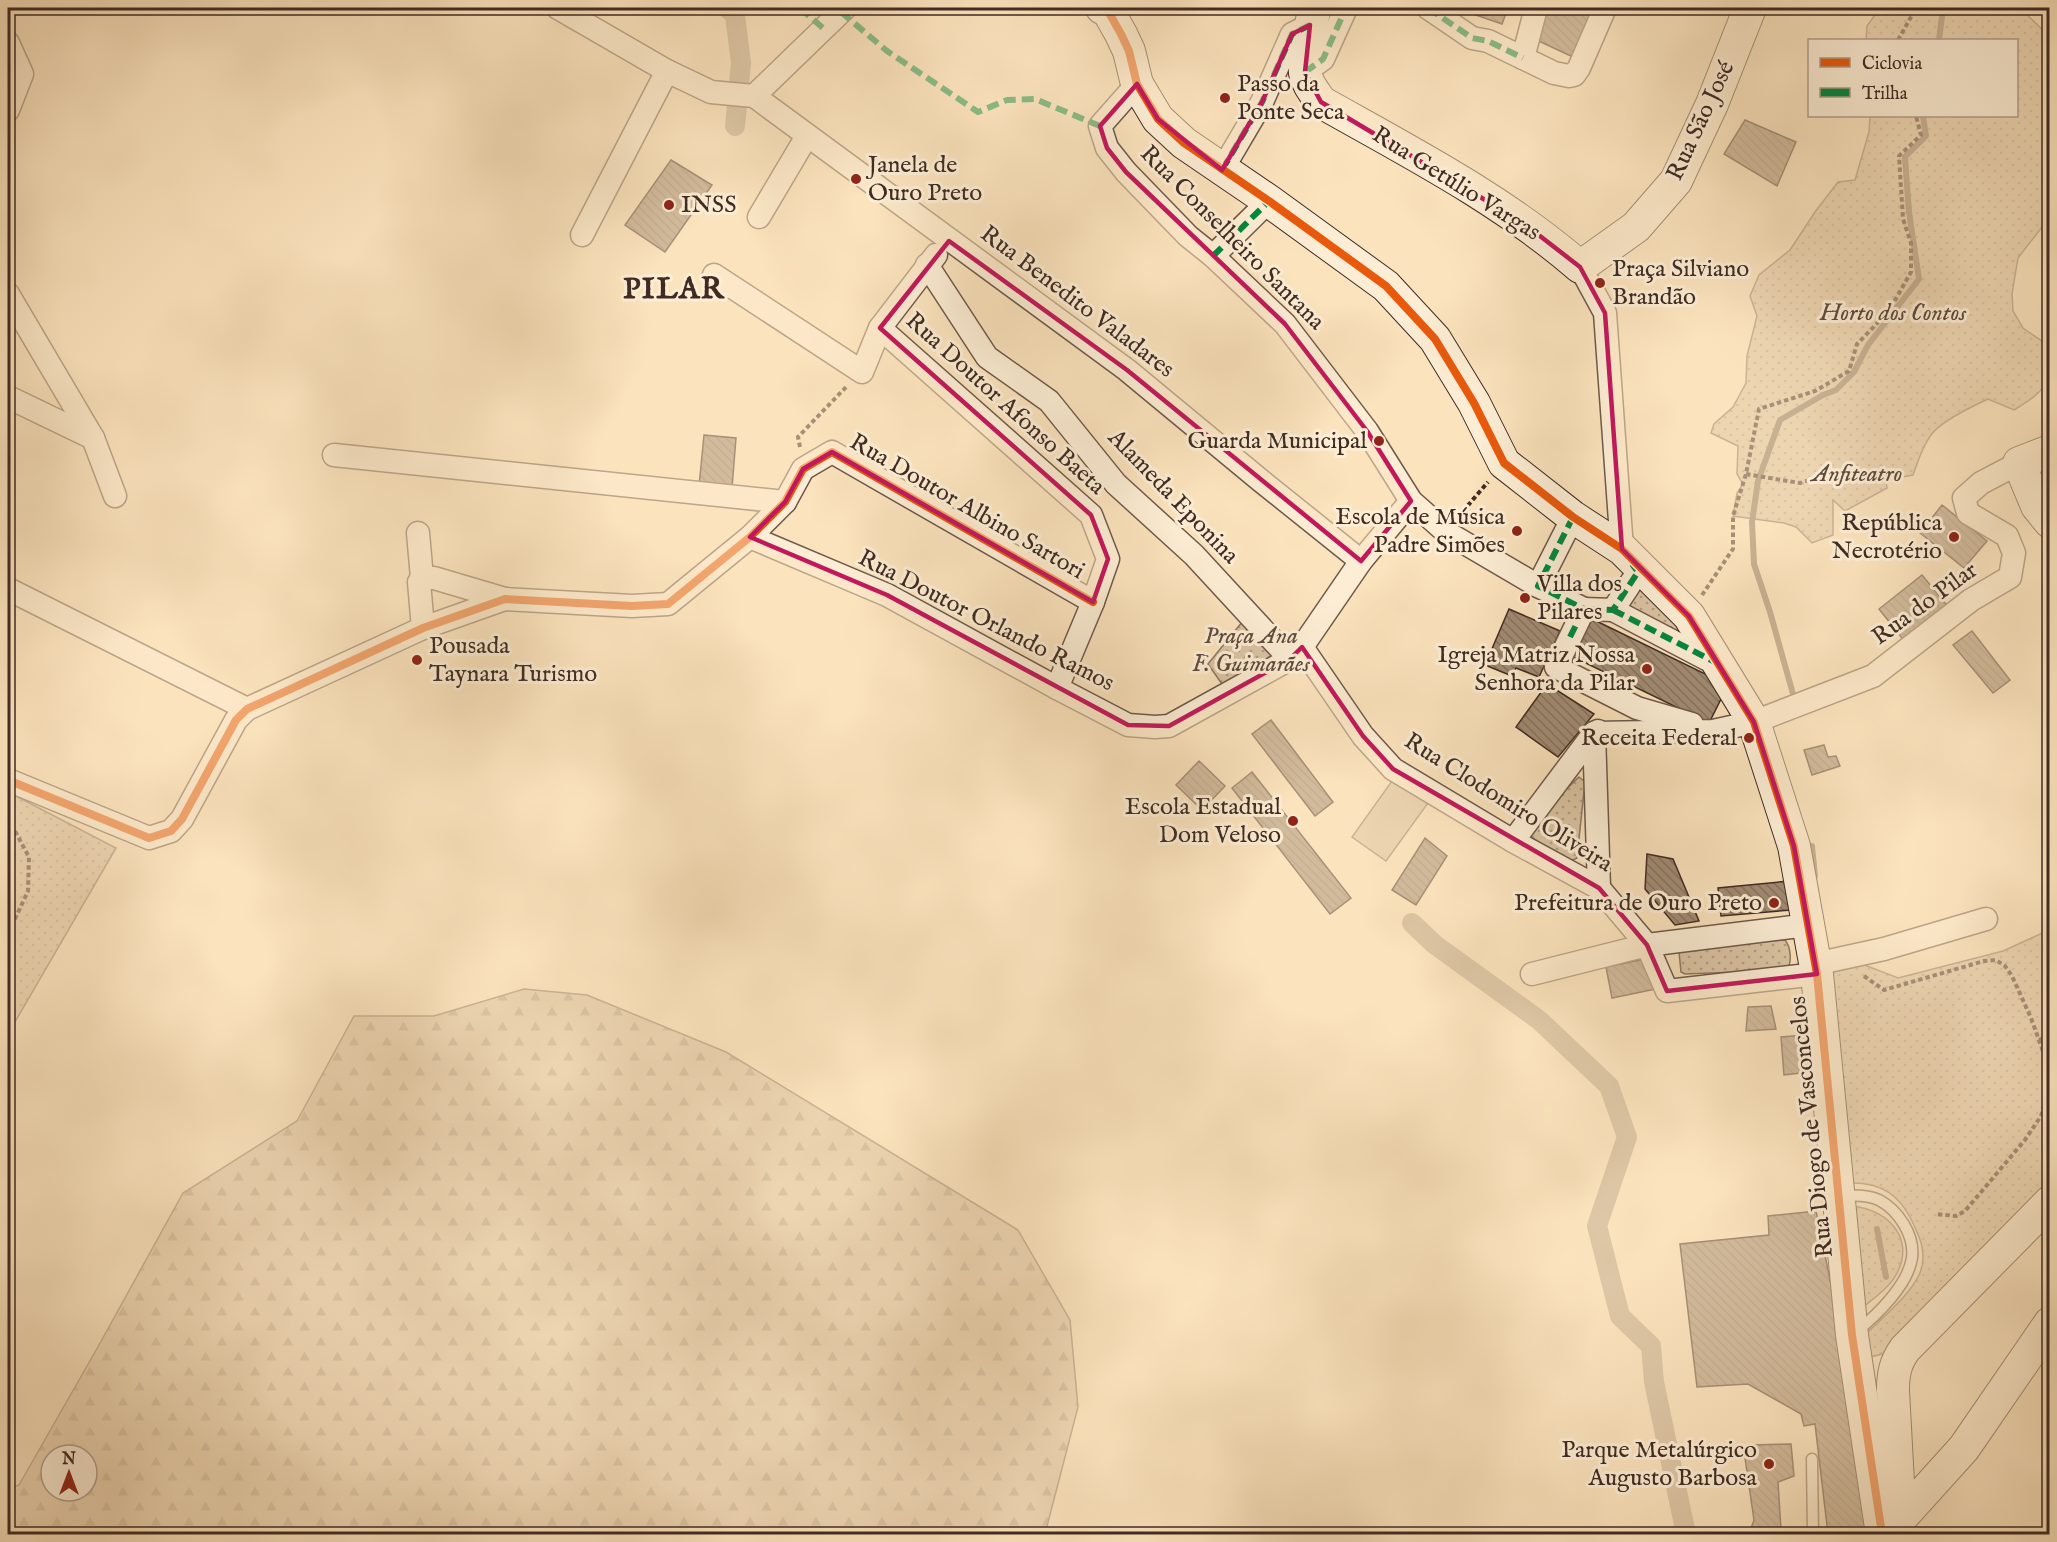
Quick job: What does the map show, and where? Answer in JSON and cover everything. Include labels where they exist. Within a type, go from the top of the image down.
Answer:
[{"type":"street","points":[[558,8],[667,71],[711,92],[751,96],[845,8]]},
{"type":"street","points":[[1102,8],[1108,11],[1121,34],[1129,51],[1137,84],[1158,119],[1184,143],[1386,286],[1435,339],[1474,404],[1504,463]]},
{"type":"street","points":[[1305,72],[1323,59],[1346,8]]},
{"type":"street","points":[[1428,8],[1472,38],[1488,41],[1562,76],[1574,75],[1579,68],[1605,8]]},
{"type":"street","points":[[1523,58],[1536,8]]},
{"type":"street","name":"Rua São José","points":[[1580,267],[1636,227],[1676,181],[1712,104],[1749,8]]},
{"type":"street","points":[[1222,170],[1262,102],[1292,34],[1313,16]]},
{"type":"street","points":[[1305,72],[1313,16]]},
{"type":"street","points":[[8,43],[22,74],[8,110]]},
{"type":"street","points":[[582,235],[667,71]]},
{"type":"street","name":"Rua Getúlio Vargas","points":[[1305,72],[1310,87],[1321,102],[1427,162],[1522,222],[1580,267]]},
{"type":"street","name":"Rua Conselheiro Santana","points":[[1137,84],[1100,126],[1107,148],[1126,172],[1188,237],[1213,256],[1285,324],[1367,431],[1411,501],[1446,532],[1538,586],[1584,609]]},
{"type":"street","name":"Rua Benedito Valadares","points":[[751,96],[1127,370],[1361,561]]},
{"type":"street","points":[[759,217],[807,136]]},
{"type":"street","points":[[1213,256],[1269,201]]},
{"type":"street","points":[[714,275],[861,372],[880,328],[949,241]]},
{"type":"street","name":"Alameda Eponina","points":[[927,266],[987,357],[1049,401],[1116,484],[1296,653]]},
{"type":"street","points":[[1580,267],[1605,313],[1622,549],[1638,572],[1613,610]]},
{"type":"street","points":[[8,294],[93,438],[115,496]]},
{"type":"street","name":"Rua Doutor Afonso Baeta","points":[[880,328],[1091,515],[1108,559],[1093,602],[1057,688]]},
{"type":"street","points":[[8,397],[93,438]]},
{"type":"street","points":[[2049,451],[2019,463],[2037,506],[2049,522]]},
{"type":"street","name":"Rua Doutor Albino Sartori","points":[[750,537],[784,502],[803,469],[832,452],[1093,602]]},
{"type":"street","points":[[334,455],[784,502]]},
{"type":"street","name":"Rua Diogo de Vasconcelos","points":[[1504,463],[1573,518],[1622,549],[1689,616],[1754,722],[1794,846],[1816,969],[1852,1335],[1892,1529]]},
{"type":"street","name":"Rua do Pilar","points":[[1754,722],[1873,676],[1971,600],[2010,577],[2014,553],[2007,536],[1968,513],[1964,498],[1981,483],[2019,463]]},
{"type":"street","points":[[1296,653],[1361,561],[1411,501]]},
{"type":"street","points":[[1538,586],[1573,518]]},
{"type":"street","points":[[418,533],[423,628]]},
{"type":"street","points":[[422,578],[434,578],[505,599],[632,606],[668,604],[750,537]]},
{"type":"street","name":"Rua Doutor Orlando Ramos","points":[[750,537],[887,595],[1128,725],[1169,726],[1296,653]]},
{"type":"street","points":[[8,589],[247,709]]},
{"type":"street","points":[[8,780],[149,838],[171,831],[182,819],[237,720],[247,709],[423,628],[505,599]]},
{"type":"street","points":[[1713,730],[1637,708],[1556,667],[1584,609],[1613,610],[1717,663],[1724,674]]},
{"type":"street","name":"Rua Clodomiro Oliveira","points":[[1296,653],[1394,770],[1513,841],[1599,888],[1647,945],[1667,991],[1816,969]]},
{"type":"street","points":[[1513,841],[1594,733],[1637,708]]},
{"type":"street","points":[[1594,733],[1713,730],[1754,722]]},
{"type":"street","points":[[1594,733],[1599,888]]},
{"type":"street","points":[[1816,969],[1986,919]]},
{"type":"street","points":[[1532,974],[1647,945],[1808,925]]},
{"type":"street","points":[[1892,1529],[1893,1374],[1897,1360],[1905,1349],[2049,1202]]},
{"type":"street","points":[[1892,1529],[1964,1448],[2049,1323]]},
{"type":"lane","points":[[1840,1197],[1858,1195],[1878,1200],[1902,1221],[1911,1240],[1912,1257],[1898,1288],[1869,1322],[1852,1335]]},
{"type":"lane","points":[[1812,1459],[1813,1534]]},
{"type":"path","points":[[1899,39],[1916,8]]},
{"type":"path","points":[[1689,616],[1733,549],[1733,516],[1747,474],[1759,409],[1815,391],[1849,371],[1857,344],[1889,311],[1911,272],[1911,243],[1903,219],[1899,156],[1921,135],[1916,117]]},
{"type":"path","points":[[803,469],[798,437],[861,372]]},
{"type":"path","points":[[1446,532],[1504,463]]},
{"type":"path","points":[[1747,474],[1800,483],[1826,475]]},
{"type":"path","points":[[8,818],[29,857],[28,891],[8,934]]},
{"type":"path","points":[[1864,976],[1884,990],[1983,961],[1996,960],[2005,966],[2012,976],[2049,1068],[2046,1099],[2041,1116],[2025,1140],[1965,1211],[1956,1215],[1936,1214]]},
{"type":"path","points":[[2039,1040],[2049,1036]]},
{"type":"highlighted area","points":[[1310,25],[1305,72],[1321,102],[1522,222],[1580,267],[1605,313],[1622,549],[1689,616],[1754,722],[1794,846],[1817,974],[1667,991],[1647,945],[1599,888],[1393,769],[1363,736],[1302,647],[1290,659],[1169,726],[1128,725],[887,595],[750,537],[785,502],[803,469],[832,452],[1093,602],[1108,559],[1091,515],[880,328],[949,241],[1127,370],[1361,561],[1411,501],[1367,431],[1285,324],[1126,172],[1107,148],[1100,126],[1137,84],[1158,119],[1222,170],[1262,102],[1292,34]]},
{"type":"green space","name":"Horto dos Contos","points":[[1880,8],[2020,8],[2049,36],[2049,218],[2018,258],[2012,294],[2013,311],[2023,328],[2049,346],[2049,369],[2048,378],[2040,391],[2014,410],[1988,399],[1941,425],[1925,444],[1913,475],[1886,480],[1887,488],[1845,511],[1833,500],[1833,535],[1812,543],[1796,527],[1784,523],[1733,516],[1737,493],[1743,484],[1737,474],[1738,446],[1711,433],[1714,424],[1733,407],[1746,383],[1747,356],[1757,316],[1750,296],[1759,275],[1790,250],[1838,182],[1855,180],[1869,132],[1870,117],[2018,117],[2018,39],[1866,39],[1867,26]]},
{"type":"green space","points":[[1652,572],[1685,626],[1679,634],[1623,607]]},
{"type":"green space","name":"Praça Ana F. Guimarães","points":[[1247,616],[1285,658],[1224,687],[1208,664]]},
{"type":"green space","points":[[1402,767],[1436,792],[1386,861],[1352,837]]},
{"type":"green space","points":[[1579,777],[1585,782],[1577,858],[1569,862],[1522,831]]},
{"type":"green space","points":[[8,792],[116,848],[8,1034]]},
{"type":"green space","points":[[2049,930],[2049,1191],[1887,1353],[1865,1358],[1866,1334],[1915,1283],[1921,1269],[1923,1252],[1910,1218],[1897,1200],[1880,1188],[1858,1183],[1845,1183],[1818,953],[1862,964],[1898,978],[2003,951]]},
{"type":"green space","points":[[1785,940],[1790,955],[1787,970],[1685,974],[1681,972],[1679,952],[1684,947]]},
{"type":"green space","points":[[524,989],[587,995],[726,1052],[1018,1230],[1070,1320],[1078,1407],[1045,1534],[8,1534],[8,1489],[19,1485],[39,1450],[39,1503],[99,1503],[99,1443],[43,1443],[183,1193],[297,1121],[354,1016],[434,1016]]},
{"type":"green space","points":[[1845,1206],[1859,1207],[1884,1217],[1900,1236],[1903,1248],[1902,1261],[1896,1275],[1883,1291],[1856,1313]]},
{"type":"building","points":[[1468,8],[1508,8],[1502,24],[1467,12]]},
{"type":"building","points":[[1549,8],[1597,8],[1573,57],[1534,39]]},
{"type":"building","points":[[1745,120],[1796,142],[1777,186],[1724,154]]},
{"type":"building","name":"INSS","points":[[671,160],[712,185],[665,252],[625,225]]},
{"type":"building","points":[[704,435],[736,438],[732,488],[699,486]]},
{"type":"building","name":"República Necrotério","points":[[1942,505],[1987,541],[1964,568],[1920,533]]},
{"type":"building","points":[[1922,575],[1949,608],[1906,643],[1879,609]]},
{"type":"building","points":[[1509,609],[1560,631],[1539,677],[1516,668],[1512,676],[1485,665]]},
{"type":"building","name":"Igreja Matriz Nossa Senhora da Pilar","points":[[1586,616],[1728,685],[1709,723],[1567,654]]},
{"type":"building","points":[[1972,631],[2010,680],[1993,693],[1953,645]]},
{"type":"building","points":[[1547,684],[1594,714],[1558,757],[1516,727]]},
{"type":"building","points":[[1271,720],[1333,802],[1315,816],[1252,734]]},
{"type":"building","points":[[1824,745],[1828,757],[1836,756],[1840,766],[1812,775],[1804,750]]},
{"type":"building","points":[[1199,761],[1225,786],[1202,810],[1176,785]]},
{"type":"building","points":[[1252,772],[1351,898],[1330,914],[1232,788]]},
{"type":"building","points":[[1425,838],[1447,856],[1416,905],[1392,890]]},
{"type":"building","points":[[1647,854],[1673,859],[1699,921],[1675,925],[1645,889]]},
{"type":"building","points":[[1789,881],[1791,910],[1721,916],[1718,888]]},
{"type":"building","points":[[1650,958],[1656,989],[1612,998],[1606,967]]},
{"type":"building","points":[[1771,1006],[1776,1029],[1746,1031],[1748,1007]]},
{"type":"building","points":[[1806,1035],[1810,1072],[1784,1075],[1781,1037]]},
{"type":"building","points":[[1816,1211],[1859,1422],[1871,1534],[1828,1534],[1815,1424],[1804,1426],[1801,1414],[1748,1384],[1697,1387],[1680,1244],[1769,1235],[1768,1216]]},
{"type":"building","points":[[1791,1444],[1794,1476],[1778,1482],[1781,1530],[1799,1529],[1801,1534],[1749,1534],[1754,1520],[1745,1458],[1752,1445]]},
{"type":"waterway","points":[[727,8],[735,15],[741,63],[735,126]]},
{"type":"waterway","points":[[1939,39],[1943,8]]},
{"type":"waterway","points":[[1793,694],[1754,564],[1752,522],[1758,481],[1780,420],[1836,390],[1854,372],[1868,345],[1919,279],[1909,212],[1905,157],[1926,136],[1923,117]]},
{"type":"waterway","points":[[1812,846],[1815,876]]},
{"type":"waterway","points":[[1412,923],[1434,944],[1539,1020],[1609,1086],[1627,1137],[1597,1226],[1620,1316],[1651,1346],[1654,1382],[1686,1534]]},
{"type":"waterway","points":[[1877,1229],[1886,1277]]},
{"type":"marked path","points":[[800,8],[823,28]]},
{"type":"marked path","points":[[1305,72],[1323,59],[1346,8]]},
{"type":"marked path","points":[[1428,8],[1472,38],[1488,41],[1523,58]]},
{"type":"marked path","points":[[841,12],[887,51],[978,112],[1007,100],[1035,99],[1100,126]]},
{"type":"marked path","points":[[1222,170],[1262,102],[1292,34],[1310,25]]},
{"type":"marked path","points":[[1213,256],[1269,201]]},
{"type":"marked path","points":[[1573,517],[1538,586],[1584,609]]},
{"type":"marked path","points":[[1570,637],[1584,609],[1613,610],[1638,572],[1632,564]]},
{"type":"marked path","points":[[1613,610],[1715,662]]},
{"type":"cycle path","points":[[1102,8],[1108,11],[1121,34],[1129,51],[1137,84],[1158,119],[1184,143],[1386,286],[1435,339],[1474,403],[1504,463],[1573,517],[1622,549],[1689,616],[1754,722],[1794,846],[1817,974],[1852,1335],[1882,1534]]},
{"type":"cycle path","points":[[8,780],[149,838],[171,831],[182,819],[236,720],[247,709],[423,628],[505,599],[632,606],[668,604],[750,537],[785,502],[803,469],[832,452],[1093,602]]},
{"type":"place","name":"Passo da Ponte Seca","points":[[1225,98]]},
{"type":"place","name":"Janela de Ouro Preto","points":[[856,179]]},
{"type":"place","name":"INSS","points":[[669,205]]},
{"type":"place","name":"Praça Silviano Brandão","points":[[1600,283]]},
{"type":"place","name":"Guarda Municipal","points":[[1379,441]]},
{"type":"place","name":"Escola de Música Padre Simões","points":[[1517,531]]},
{"type":"place","name":"República Necrotério","points":[[1954,537]]},
{"type":"place","name":"Villa dos Pilares","points":[[1525,598]]},
{"type":"place","name":"Pousada Taynara Turismo","points":[[417,660]]},
{"type":"place","name":"Igreja Matriz Nossa Senhora da Pilar","points":[[1647,669]]},
{"type":"place","name":"Receita Federal","points":[[1749,738]]},
{"type":"place","name":"Escola Estadual Dom Veloso","points":[[1293,821]]},
{"type":"place","name":"Prefeitura de Ouro Preto","points":[[1774,903]]},
{"type":"place","name":"Parque Metalúrgico Augusto Barbosa","points":[[1769,1464]]},
{"type":"district","name":"PILAR","points":[[674,290]]},
{"type":"park label","name":"Anfiteatro","points":[[1857,474]]}]
